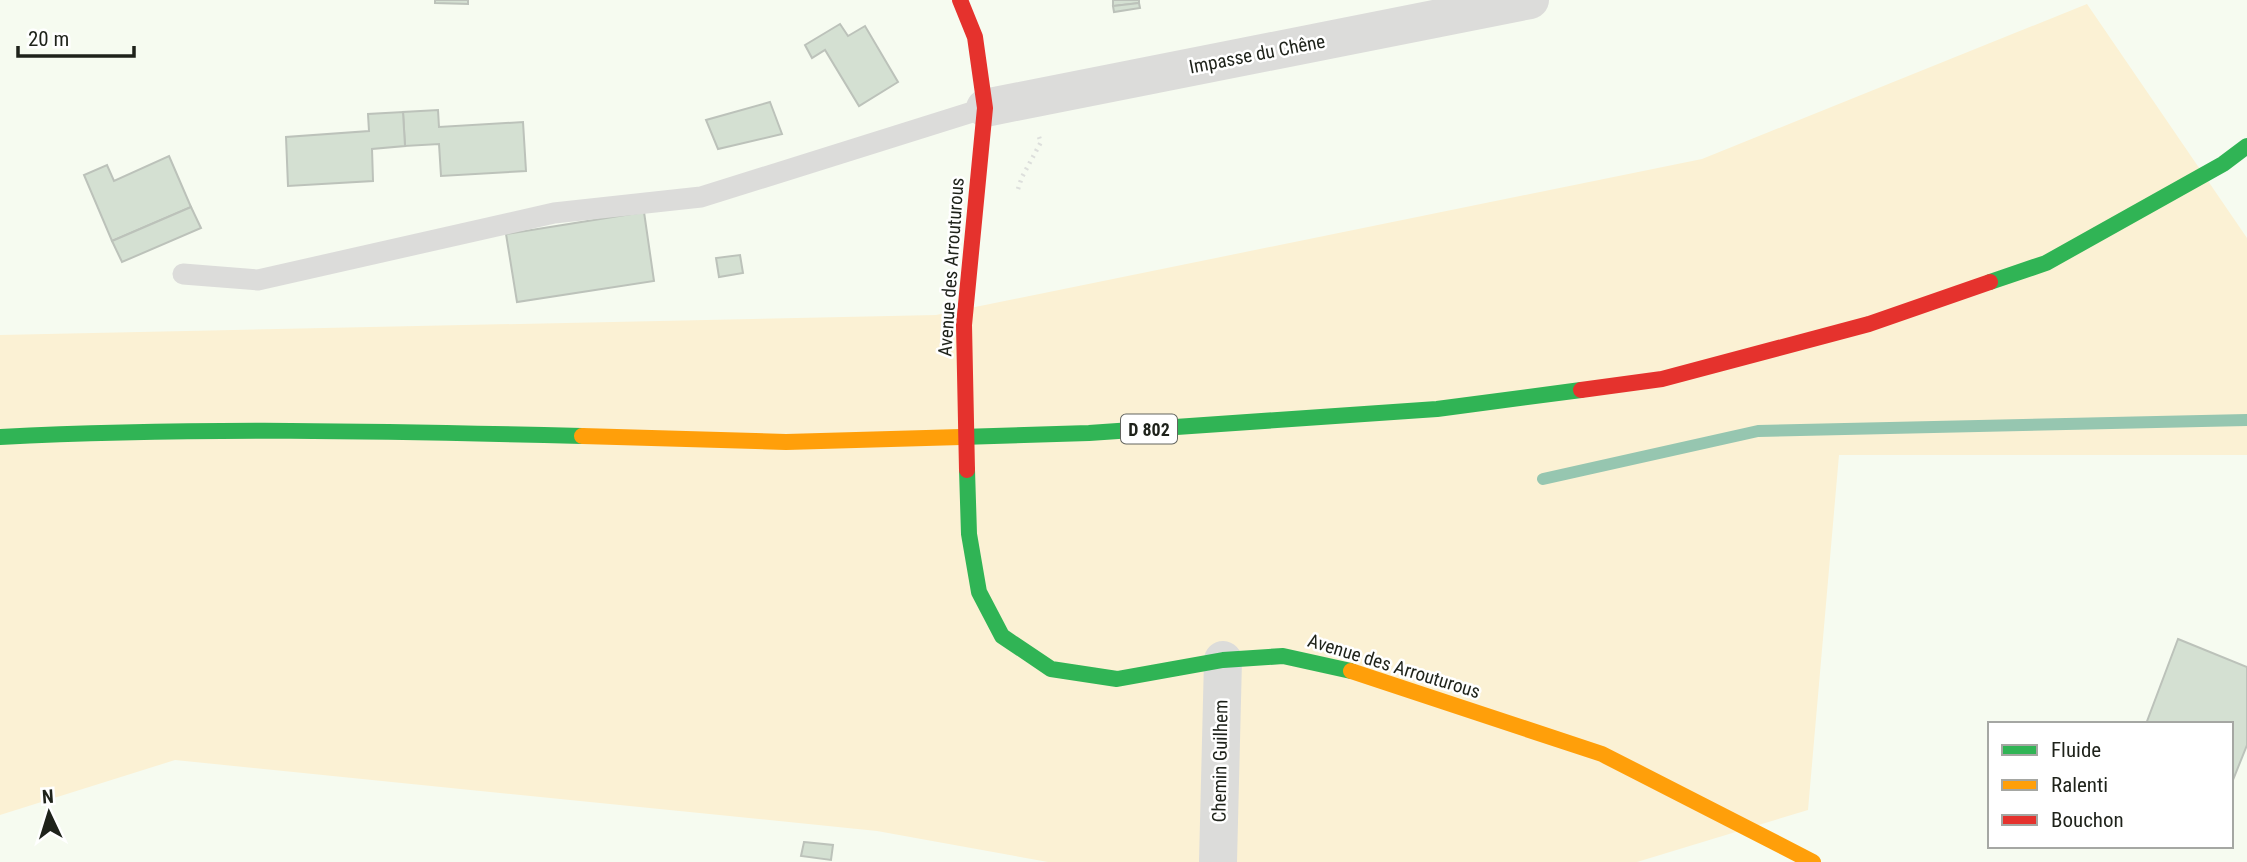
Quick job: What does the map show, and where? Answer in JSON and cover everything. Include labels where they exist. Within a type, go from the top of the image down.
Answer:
[{"type":"main road","name":"Avenue des Arrouturous","points":[[960,0],[975,37],[985,108],[964,325],[969,534],[979,592],[1002,636],[1051,669],[1117,679],[1223,660],[1283,656],[1351,671],[1602,754],[1813,862]]},
{"type":"main road","name":"D 802","points":[[0,437],[120,431],[350,430],[786,442],[1088,433],[1437,409],[1662,379],[1869,324],[2046,263],[2223,164],[2247,146]]},
{"type":"street","name":"Impasse du Chêne","points":[[985,108],[1530,0]]},
{"type":"street","name":"Chemin Guilhem","points":[[1218,862],[1223,660]]},
{"type":"lane","points":[[183,274],[258,279],[554,213],[701,197],[985,108]]},
{"type":"shaded area","points":[[2087,4],[2247,238],[2247,455],[1839,455],[1808,810],[1637,862],[1048,862],[877,831],[175,760],[0,815],[0,335],[936,315],[1702,159]]},
{"type":"building","points":[[435,0],[468,0],[468,4],[435,3]]},
{"type":"building","points":[[1113,0],[1139,0],[1139,3],[1113,6]]},
{"type":"building","points":[[1139,3],[1140,8],[1114,12],[1113,6]]},
{"type":"building","points":[[840,24],[848,36],[865,26],[898,82],[859,106],[825,50],[812,58],[805,45]]},
{"type":"building","points":[[770,102],[782,134],[718,149],[706,120]]},
{"type":"building","points":[[438,110],[439,127],[523,122],[526,171],[441,176],[439,144],[405,146],[403,112]]},
{"type":"building","points":[[403,112],[405,146],[372,149],[373,181],[288,186],[286,137],[369,131],[368,114]]},
{"type":"building","points":[[169,156],[191,207],[112,241],[84,175],[107,165],[114,181]]},
{"type":"building","points":[[191,207],[201,228],[122,262],[112,241]]},
{"type":"building","points":[[644,212],[654,281],[517,302],[506,234]]},
{"type":"building","points":[[740,255],[743,273],[719,277],[716,258]]},
{"type":"building","points":[[2178,639],[2247,667],[2247,745],[2233,780],[2233,722],[2147,722]]},
{"type":"building","points":[[804,842],[833,845],[831,860],[801,856]]},
{"type":"waterway","points":[[1543,479],[1758,431],[2247,420]]},
{"type":"traffic: fast","points":[[1990,282],[2046,263],[2223,164],[2247,146]]},
{"type":"traffic: fast","points":[[961,437],[1089,433],[1437,409],[1581,390]]},
{"type":"traffic: fast","points":[[0,437],[218,431],[582,436]]},
{"type":"traffic: fast","points":[[967,470],[969,534],[979,592],[1002,636],[1051,669],[1117,679],[1223,660],[1283,656],[1351,671]]},
{"type":"traffic: slow","points":[[582,436],[786,442],[961,437]]},
{"type":"traffic: slow","points":[[1351,671],[1602,754],[1813,862]]},
{"type":"traffic: jam","points":[[960,0],[975,37],[985,108],[964,325],[967,470]]},
{"type":"traffic: jam","points":[[1581,390],[1662,379],[1869,324],[1990,282]]}]
